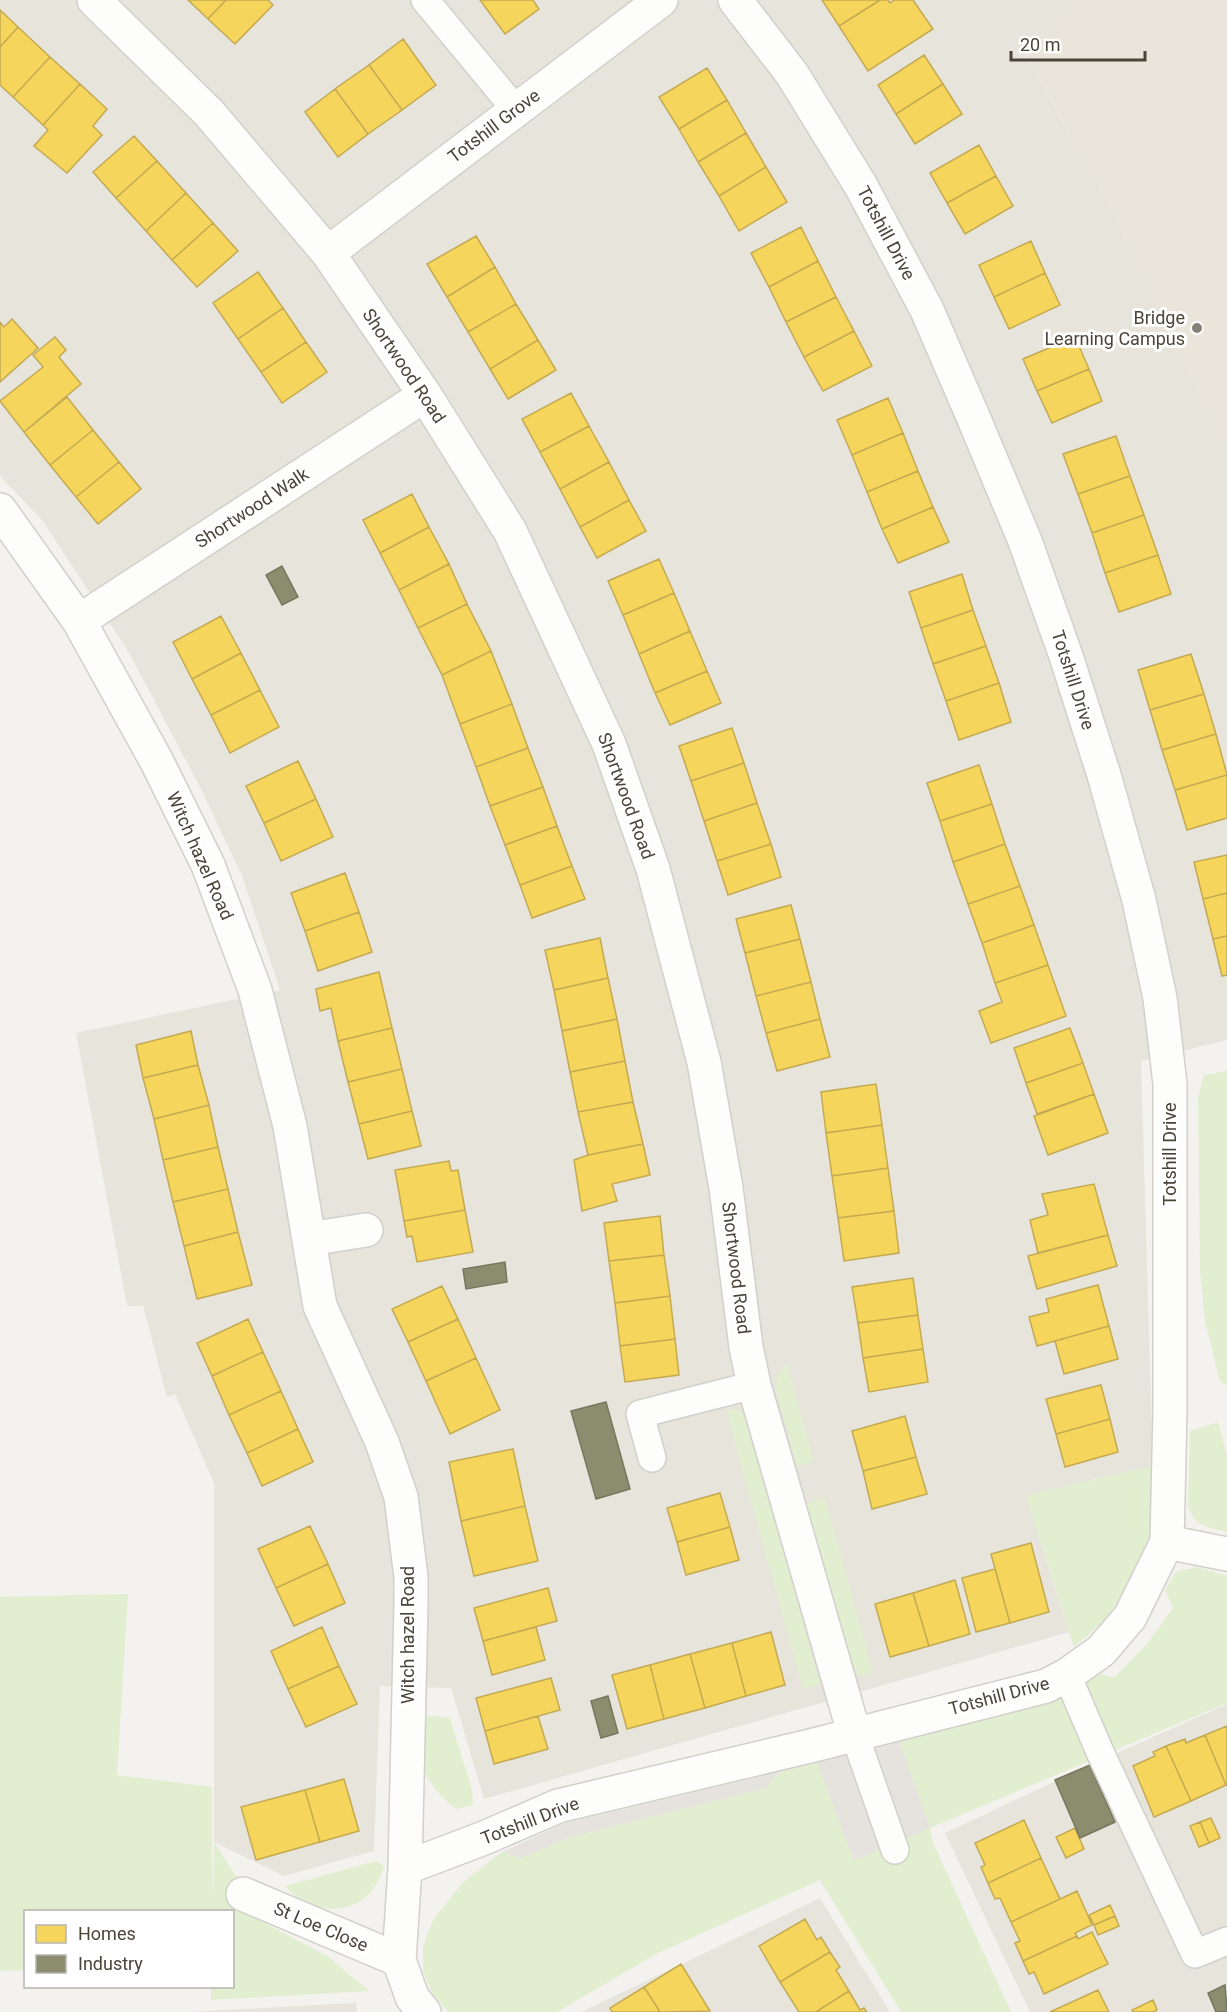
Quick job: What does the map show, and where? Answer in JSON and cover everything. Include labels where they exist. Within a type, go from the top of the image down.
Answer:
[{"type":"street","name":"Shortwood Road","points":[[94,0],[209,113],[328,253],[425,395],[510,531],[609,744],[653,869],[704,1062],[726,1188],[746,1347],[754,1385],[854,1733]]},
{"type":"street","name":"Totshill Grove","points":[[328,253],[661,0]]},
{"type":"street","name":"Totshill Drive","points":[[405,1868],[484,1839],[558,1806],[814,1745],[1046,1686],[1067,1675],[1101,1651],[1130,1617],[1167,1542],[1170,1410],[1170,1084],[1160,998],[1133,877],[1104,775],[1066,656],[1025,541],[927,310],[861,186],[798,84],[735,0]]},
{"type":"street","name":"Shortwood Walk","points":[[79,621],[425,395]]},
{"type":"street","name":"Witch hazel Road","points":[[0,510],[79,621],[156,760],[208,865],[255,990],[290,1126],[320,1306],[382,1442],[401,1497],[411,1577],[405,1868],[399,1960]]},
{"type":"street","points":[[309,1239],[366,1230]]},
{"type":"street","points":[[1167,1542],[1227,1554]]},
{"type":"street","name":"St Loe Close","points":[[243,1894],[399,1960]]},
{"type":"street","points":[[399,1960],[412,1996],[424,2012]]},
{"type":"lane","points":[[425,0],[516,110]]},
{"type":"lane","points":[[652,1458],[640,1414],[754,1385]]},
{"type":"lane","points":[[1067,1675],[1100,1752],[1195,1954],[1227,1941]]},
{"type":"lane","points":[[854,1733],[895,1850]]},
{"type":"shaded area","points":[[0,0],[1073,0],[1025,53],[1107,202],[1227,454],[1227,1040],[1141,1061],[1153,1466],[1026,1495],[1069,1632],[484,1799],[451,1688],[380,1686],[374,1851],[284,1876],[214,1842],[214,1483],[175,1394],[167,1397],[143,1306],[127,1306],[76,1033],[280,990],[242,876],[201,789],[128,651],[42,520],[0,476]]},
{"type":"shaded area","name":"Bridge Learning Campus","points":[[1073,0],[1227,0],[1227,454],[1107,202],[1025,52]]},
{"type":"shaded area","points":[[1227,1704],[1227,2012],[1030,2012],[945,1833]]},
{"type":"shaded area","points":[[899,1740],[930,1828],[854,1861],[816,1761]]},
{"type":"shaded area","points":[[779,1772],[766,1788],[568,1838],[521,1858],[502,1852],[562,1824]]},
{"type":"shaded area","points":[[820,1898],[890,2012],[581,2012]]},
{"type":"shaded area","points":[[356,2003],[357,2012],[186,2012]]},
{"type":"green space","points":[[1227,1071],[1227,1385],[1220,1382],[1205,1321],[1200,1270],[1198,1096],[1204,1075]]},
{"type":"green space","points":[[787,1365],[814,1461],[797,1467],[776,1390],[778,1376]]},
{"type":"green space","points":[[728,1409],[739,1411],[747,1416],[820,1684],[803,1689],[729,1422]]},
{"type":"green space","points":[[1218,1422],[1227,1455],[1227,1532],[1202,1525],[1194,1518],[1188,1505],[1190,1431]]},
{"type":"green space","points":[[1153,1466],[1154,1506],[1147,1547],[1131,1582],[1105,1620],[1074,1647],[1026,1495]]},
{"type":"green space","points":[[825,1498],[873,1672],[864,1676],[855,1675],[806,1504]]},
{"type":"green space","points":[[1196,1567],[1227,1576],[1227,1703],[930,1828],[933,1843],[1011,2012],[901,2012],[820,1880],[658,1953],[557,2012],[448,2012],[432,1993],[423,1971],[423,1946],[433,1920],[463,1882],[502,1852],[521,1858],[568,1838],[766,1788],[780,1772],[1044,1704],[1095,1673],[1114,1678],[1145,1646],[1173,1608],[1165,1590],[1176,1572]]},
{"type":"green space","points":[[128,1594],[117,1775],[212,1787],[212,1898],[214,1842],[241,1883],[233,1906],[327,1956],[369,1991],[211,2000],[211,1988],[234,1988],[234,1910],[24,1910],[24,1970],[0,1971],[0,1597]]},
{"type":"green space","points":[[424,1715],[450,1718],[472,1790],[473,1805],[456,1809],[440,1795],[427,1776],[421,1758]]},
{"type":"green space","points":[[376,1861],[384,1866],[378,1881],[365,1898],[352,1906],[331,1909],[320,1907],[301,1900],[285,1886]]},
{"type":"building: Homes","points":[[188,0],[226,0],[208,19]]},
{"type":"building: Homes","points":[[226,0],[268,0],[273,5],[235,44],[208,19]]},
{"type":"building: Homes","points":[[480,0],[533,0],[539,9],[505,34]]},
{"type":"building: Homes","points":[[822,0],[880,0],[839,26]]},
{"type":"building: Homes","points":[[880,0],[888,0],[890,3],[894,0],[913,0],[933,29],[868,71],[839,26]]},
{"type":"building: Homes","points":[[0,10],[18,27],[0,47]]},
{"type":"building: Homes","points":[[18,27],[50,57],[13,97],[0,85],[0,47]]},
{"type":"building: Homes","points":[[403,39],[436,85],[402,110],[369,65]]},
{"type":"building: Homes","points":[[924,55],[943,84],[896,114],[878,85]]},
{"type":"building: Homes","points":[[50,57],[80,84],[43,125],[13,97]]},
{"type":"building: Homes","points":[[369,65],[402,110],[368,134],[335,89]]},
{"type":"building: Homes","points":[[707,68],[727,100],[679,129],[659,97]]},
{"type":"building: Homes","points":[[80,84],[107,109],[93,126],[102,135],[67,173],[34,146],[48,130],[43,125]]},
{"type":"building: Homes","points":[[943,84],[962,114],[915,144],[896,114]]},
{"type":"building: Homes","points":[[335,89],[368,134],[338,157],[305,112]]},
{"type":"building: Homes","points":[[727,100],[746,133],[698,162],[679,129]]},
{"type":"building: Homes","points":[[746,133],[766,167],[719,196],[698,162]]},
{"type":"building: Homes","points":[[134,136],[157,161],[116,198],[93,172]]},
{"type":"building: Homes","points":[[979,145],[996,176],[947,203],[930,173]]},
{"type":"building: Homes","points":[[157,161],[186,193],[146,231],[116,198]]},
{"type":"building: Homes","points":[[766,167],[787,202],[739,231],[719,196]]},
{"type":"building: Homes","points":[[996,176],[1013,206],[965,234],[947,203]]},
{"type":"building: Homes","points":[[186,193],[213,223],[172,260],[146,231]]},
{"type":"building: Homes","points":[[213,223],[238,251],[197,287],[172,260]]},
{"type":"building: Homes","points":[[801,227],[818,261],[769,287],[751,253]]},
{"type":"building: Homes","points":[[476,236],[495,267],[447,297],[427,264]]},
{"type":"building: Homes","points":[[1031,241],[1045,273],[994,297],[979,265]]},
{"type":"building: Homes","points":[[818,261],[836,297],[786,322],[769,287]]},
{"type":"building: Homes","points":[[495,267],[516,304],[468,332],[447,297]]},
{"type":"building: Homes","points":[[258,272],[283,308],[238,339],[213,303]]},
{"type":"building: Homes","points":[[1045,273],[1060,305],[1009,329],[994,297]]},
{"type":"building: Homes","points":[[836,297],[854,331],[804,357],[786,322]]},
{"type":"building: Homes","points":[[516,304],[538,340],[490,369],[468,332]]},
{"type":"building: Homes","points":[[283,308],[306,342],[261,372],[238,339]]},
{"type":"building: Homes","points":[[12,319],[38,348],[0,382],[0,322],[4,327]]},
{"type":"building: Homes","points":[[854,331],[872,366],[823,391],[804,357]]},
{"type":"building: Homes","points":[[55,337],[66,350],[59,357],[81,384],[24,432],[0,401],[43,367],[33,355]]},
{"type":"building: Homes","points":[[1075,337],[1089,369],[1037,391],[1023,359]]},
{"type":"building: Homes","points":[[538,340],[556,370],[508,399],[490,369]]},
{"type":"building: Homes","points":[[306,342],[327,372],[282,403],[261,372]]},
{"type":"building: Homes","points":[[1089,369],[1102,401],[1052,423],[1037,391]]},
{"type":"building: Homes","points":[[571,393],[589,426],[540,452],[522,419]]},
{"type":"building: Homes","points":[[67,397],[93,430],[50,465],[24,432]]},
{"type":"building: Homes","points":[[888,398],[903,433],[852,455],[837,420]]},
{"type":"building: Homes","points":[[589,426],[609,462],[560,489],[540,452]]},
{"type":"building: Homes","points":[[93,430],[119,462],[76,497],[50,465]]},
{"type":"building: Homes","points":[[903,433],[918,471],[867,492],[852,455]]},
{"type":"building: Homes","points":[[1116,436],[1130,476],[1078,494],[1063,454]]},
{"type":"building: Homes","points":[[119,462],[141,489],[98,524],[76,497]]},
{"type":"building: Homes","points":[[609,462],[629,500],[580,527],[560,489]]},
{"type":"building: Homes","points":[[918,471],[933,507],[882,529],[867,492]]},
{"type":"building: Homes","points":[[1130,476],[1144,515],[1092,533],[1078,494]]},
{"type":"building: Homes","points":[[412,494],[429,527],[380,553],[363,520]]},
{"type":"building: Homes","points":[[629,500],[646,531],[597,558],[580,527]]},
{"type":"building: Homes","points":[[933,507],[949,542],[898,563],[882,529]]},
{"type":"building: Homes","points":[[1144,515],[1158,555],[1105,573],[1092,533]]},
{"type":"building: Homes","points":[[429,527],[449,564],[399,590],[380,553]]},
{"type":"building: Homes","points":[[1158,555],[1171,594],[1119,612],[1105,573]]},
{"type":"building: Homes","points":[[659,559],[674,593],[623,615],[608,581]]},
{"type":"building: Homes","points":[[449,564],[467,604],[418,628],[399,590]]},
{"type":"building: Homes","points":[[962,574],[973,610],[921,628],[909,592]]},
{"type":"building: Homes","points":[[674,593],[690,631],[639,654],[623,615]]},
{"type":"building: Homes","points":[[467,604],[491,651],[442,675],[418,628]]},
{"type":"building: Homes","points":[[973,610],[986,646],[933,664],[921,628]]},
{"type":"building: Homes","points":[[221,616],[241,653],[192,679],[173,642]]},
{"type":"building: Homes","points":[[690,631],[707,671],[655,693],[639,654]]},
{"type":"building: Homes","points":[[986,646],[999,683],[946,701],[933,664]]},
{"type":"building: Homes","points":[[491,651],[512,704],[460,724],[442,675]]},
{"type":"building: Homes","points":[[241,653],[260,690],[211,715],[192,679]]},
{"type":"building: Homes","points":[[1191,654],[1204,694],[1150,710],[1138,670]]},
{"type":"building: Homes","points":[[707,671],[721,703],[670,725],[655,693]]},
{"type":"building: Homes","points":[[999,683],[1011,722],[959,740],[946,701]]},
{"type":"building: Homes","points":[[260,690],[279,727],[230,753],[211,715]]},
{"type":"building: Homes","points":[[1204,694],[1216,734],[1162,750],[1150,710]]},
{"type":"building: Homes","points":[[512,704],[528,748],[476,767],[460,724]]},
{"type":"building: Homes","points":[[732,728],[744,763],[691,781],[679,746]]},
{"type":"building: Homes","points":[[1216,734],[1227,775],[1175,790],[1162,750]]},
{"type":"building: Homes","points":[[528,748],[543,787],[490,806],[476,767]]},
{"type":"building: Homes","points":[[298,761],[316,799],[264,823],[246,786]]},
{"type":"building: Homes","points":[[744,763],[757,803],[704,821],[691,781]]},
{"type":"building: Homes","points":[[979,765],[992,804],[940,821],[927,783]]},
{"type":"building: Homes","points":[[1227,775],[1227,818],[1187,830],[1175,790]]},
{"type":"building: Homes","points":[[543,787],[557,826],[505,845],[490,806]]},
{"type":"building: Homes","points":[[316,799],[333,837],[281,861],[264,823]]},
{"type":"building: Homes","points":[[757,803],[771,844],[717,861],[704,821]]},
{"type":"building: Homes","points":[[992,804],[1005,844],[953,862],[940,821]]},
{"type":"building: Homes","points":[[557,826],[572,866],[520,885],[505,845]]},
{"type":"building: Homes","points":[[771,844],[781,877],[728,895],[717,861]]},
{"type":"building: Homes","points":[[1005,844],[1020,886],[968,904],[953,862]]},
{"type":"building: Homes","points":[[1227,855],[1227,893],[1203,899],[1194,862]]},
{"type":"building: Homes","points":[[572,866],[585,899],[532,918],[520,885]]},
{"type":"building: Homes","points":[[345,873],[359,912],[305,931],[291,893]]},
{"type":"building: Homes","points":[[1020,886],[1034,925],[982,943],[968,904]]},
{"type":"building: Homes","points":[[1227,893],[1227,936],[1213,939],[1203,899]]},
{"type":"building: Homes","points":[[791,905],[800,939],[745,953],[736,919]]},
{"type":"building: Homes","points":[[359,912],[372,952],[318,971],[305,931]]},
{"type":"building: Homes","points":[[1034,925],[1048,965],[995,983],[982,943]]},
{"type":"building: Homes","points":[[1227,936],[1227,975],[1222,976],[1213,939]]},
{"type":"building: Homes","points":[[600,938],[608,978],[554,990],[545,950]]},
{"type":"building: Homes","points":[[800,939],[811,982],[756,996],[745,953]]},
{"type":"building: Homes","points":[[1048,965],[1066,1016],[991,1043],[979,1011],[1002,1002],[995,983]]},
{"type":"building: Homes","points":[[379,972],[392,1028],[338,1041],[331,1008],[320,1011],[316,989]]},
{"type":"building: Homes","points":[[608,978],[617,1019],[562,1031],[554,990]]},
{"type":"building: Homes","points":[[811,982],[820,1019],[766,1033],[756,996]]},
{"type":"building: Homes","points":[[617,1019],[625,1061],[570,1072],[562,1031]]},
{"type":"building: Homes","points":[[820,1019],[830,1057],[777,1071],[766,1033]]},
{"type":"building: Homes","points":[[392,1028],[402,1069],[348,1082],[338,1041]]},
{"type":"building: Homes","points":[[1070,1028],[1083,1063],[1026,1083],[1014,1048]]},
{"type":"building: Homes","points":[[191,1031],[198,1065],[143,1078],[136,1045]]},
{"type":"building: Homes","points":[[625,1061],[633,1102],[578,1112],[570,1072]]},
{"type":"building: Homes","points":[[1083,1063],[1094,1094],[1037,1114],[1026,1083]]},
{"type":"building: Homes","points":[[198,1065],[209,1105],[154,1119],[143,1078]]},
{"type":"building: Homes","points":[[402,1069],[412,1111],[359,1124],[348,1082]]},
{"type":"building: Homes","points":[[876,1084],[882,1125],[826,1133],[821,1092]]},
{"type":"building: Homes","points":[[1094,1094],[1108,1133],[1048,1155],[1034,1116]]},
{"type":"building: Homes","points":[[633,1102],[643,1144],[588,1155],[578,1112]]},
{"type":"building: Homes","points":[[209,1105],[218,1147],[163,1160],[154,1119]]},
{"type":"building: Homes","points":[[412,1111],[421,1146],[368,1159],[359,1124]]},
{"type":"building: Homes","points":[[882,1125],[888,1168],[832,1176],[826,1133]]},
{"type":"building: Homes","points":[[643,1144],[650,1175],[612,1184],[617,1201],[582,1211],[574,1160]]},
{"type":"building: Homes","points":[[218,1147],[228,1189],[173,1202],[163,1160]]},
{"type":"building: Homes","points":[[449,1161],[451,1171],[458,1170],[465,1210],[404,1221],[395,1170]]},
{"type":"building: Homes","points":[[888,1168],[894,1211],[838,1218],[832,1176]]},
{"type":"building: Homes","points":[[1094,1184],[1108,1235],[1038,1253],[1030,1220],[1048,1215],[1042,1194]]},
{"type":"building: Homes","points":[[228,1189],[238,1232],[184,1246],[173,1202]]},
{"type":"building: Homes","points":[[465,1210],[473,1252],[417,1262],[412,1236],[407,1237],[404,1221]]},
{"type":"building: Homes","points":[[894,1211],[899,1253],[844,1261],[838,1218]]},
{"type":"building: Homes","points":[[660,1216],[664,1255],[609,1261],[604,1223]]},
{"type":"building: Homes","points":[[238,1232],[252,1285],[197,1299],[184,1246]]},
{"type":"building: Homes","points":[[1108,1235],[1117,1266],[1037,1289],[1028,1256]]},
{"type":"building: Homes","points":[[664,1255],[670,1296],[615,1303],[609,1261]]},
{"type":"building: Homes","points":[[913,1278],[918,1315],[858,1323],[852,1287]]},
{"type":"building: Homes","points":[[1098,1285],[1109,1326],[1037,1346],[1029,1317],[1049,1312],[1046,1299]]},
{"type":"building: Homes","points":[[442,1286],[458,1319],[408,1342],[392,1309]]},
{"type":"building: Homes","points":[[670,1296],[675,1339],[620,1346],[615,1303]]},
{"type":"building: Homes","points":[[918,1315],[923,1349],[863,1358],[858,1323]]},
{"type":"building: Homes","points":[[248,1319],[263,1352],[212,1376],[197,1343]]},
{"type":"building: Homes","points":[[458,1319],[476,1358],[426,1381],[408,1342]]},
{"type":"building: Homes","points":[[1109,1326],[1118,1359],[1064,1374],[1055,1341]]},
{"type":"building: Homes","points":[[675,1339],[679,1375],[625,1382],[620,1346]]},
{"type":"building: Homes","points":[[923,1349],[928,1382],[869,1392],[863,1358]]},
{"type":"building: Homes","points":[[263,1352],[281,1391],[229,1415],[212,1376]]},
{"type":"building: Homes","points":[[476,1358],[500,1410],[450,1434],[426,1381]]},
{"type":"building: Homes","points":[[1101,1385],[1110,1419],[1056,1434],[1046,1399]]},
{"type":"building: Homes","points":[[281,1391],[298,1429],[247,1453],[229,1415]]},
{"type":"building: Homes","points":[[905,1416],[916,1457],[863,1471],[852,1431]]},
{"type":"building: Homes","points":[[1110,1419],[1118,1452],[1065,1467],[1056,1434]]},
{"type":"building: Homes","points":[[298,1429],[313,1462],[262,1486],[247,1453]]},
{"type":"building: Homes","points":[[513,1449],[525,1506],[461,1521],[449,1462]]},
{"type":"building: Homes","points":[[916,1457],[927,1494],[872,1509],[863,1471]]},
{"type":"building: Homes","points":[[720,1493],[730,1527],[677,1542],[667,1508]]},
{"type":"building: Homes","points":[[525,1506],[538,1561],[474,1576],[461,1521]]},
{"type":"building: Homes","points":[[310,1526],[328,1564],[276,1588],[258,1549]]},
{"type":"building: Homes","points":[[730,1527],[739,1560],[686,1575],[677,1542]]},
{"type":"building: Homes","points":[[1031,1543],[1049,1612],[1010,1623],[991,1554]]},
{"type":"building: Homes","points":[[328,1564],[345,1603],[294,1626],[276,1588]]},
{"type":"building: Homes","points":[[995,1569],[1010,1623],[976,1632],[962,1578]]},
{"type":"building: Homes","points":[[955,1580],[970,1634],[929,1646],[913,1593]]},
{"type":"building: Homes","points":[[548,1588],[557,1621],[483,1641],[474,1608]]},
{"type":"building: Homes","points":[[913,1593],[929,1646],[890,1657],[875,1604]]},
{"type":"building: Homes","points":[[322,1627],[339,1666],[288,1689],[271,1651]]},
{"type":"building: Homes","points":[[536,1627],[545,1660],[492,1675],[483,1641]]},
{"type":"building: Homes","points":[[771,1632],[785,1685],[746,1696],[732,1643]]},
{"type":"building: Homes","points":[[732,1643],[746,1696],[705,1708],[690,1654]]},
{"type":"building: Homes","points":[[690,1654],[705,1708],[664,1719],[650,1665]]},
{"type":"building: Homes","points":[[650,1665],[664,1719],[627,1729],[612,1675]]},
{"type":"building: Homes","points":[[339,1666],[357,1704],[306,1727],[288,1689]]},
{"type":"building: Homes","points":[[551,1678],[560,1710],[485,1731],[476,1698]]},
{"type":"building: Homes","points":[[538,1716],[548,1749],[494,1764],[485,1731]]},
{"type":"building: Homes","points":[[1227,1726],[1227,1785],[1226,1785],[1205,1735]]},
{"type":"building: Homes","points":[[1205,1735],[1226,1785],[1191,1801],[1166,1746],[1185,1739],[1186,1743]]},
{"type":"building: Homes","points":[[1166,1746],[1191,1801],[1154,1817],[1133,1766],[1155,1756],[1153,1752]]},
{"type":"building: Homes","points":[[344,1779],[359,1831],[320,1842],[305,1790]]},
{"type":"building: Homes","points":[[305,1790],[320,1842],[256,1860],[241,1807]]},
{"type":"building: Homes","points":[[1211,1818],[1220,1838],[1209,1843],[1200,1822]]},
{"type":"building: Homes","points":[[1024,1820],[1041,1858],[988,1883],[981,1867],[985,1865],[975,1843]]},
{"type":"building: Homes","points":[[1200,1822],[1209,1843],[1199,1847],[1190,1826]]},
{"type":"building: Homes","points":[[1075,1828],[1084,1849],[1066,1858],[1056,1837]]},
{"type":"building: Homes","points":[[1041,1858],[1060,1899],[1011,1922],[1000,1898],[995,1899],[988,1883]]},
{"type":"building: Homes","points":[[1077,1891],[1092,1925],[1075,1933],[1077,1936],[1023,1961],[1015,1943],[1020,1941],[1011,1922]]},
{"type":"building: Homes","points":[[1110,1905],[1115,1916],[1094,1925],[1089,1915]]},
{"type":"building: Homes","points":[[1115,1916],[1119,1926],[1098,1935],[1094,1925]]},
{"type":"building: Homes","points":[[805,1919],[817,1940],[821,1937],[830,1952],[780,1982],[759,1946]]},
{"type":"building: Homes","points":[[1092,1932],[1108,1964],[1044,1994],[1034,1972],[1029,1974],[1023,1961],[1077,1936],[1078,1939]]},
{"type":"building: Homes","points":[[830,1952],[840,1967],[836,1970],[849,1991],[816,2012],[799,2012],[780,1982]]},
{"type":"building: Homes","points":[[681,1964],[710,2011],[660,2012],[644,1987]]},
{"type":"building: Homes","points":[[644,1987],[660,2012],[612,2012],[610,2008]]},
{"type":"building: Homes","points":[[1098,1990],[1109,2012],[1050,2012]]},
{"type":"building: Homes","points":[[849,1991],[860,2010],[864,2008],[867,2012],[816,2012]]},
{"type":"building: Homes","points":[[1153,2000],[1157,2010],[1133,2012],[1132,2010]]},
{"type":"building: Industry","points":[[282,566],[298,597],[282,605],[266,575]]},
{"type":"building: Industry","points":[[505,1262],[507,1282],[466,1289],[463,1269]]},
{"type":"building: Industry","points":[[606,1402],[630,1489],[596,1499],[571,1411]]},
{"type":"building: Industry","points":[[608,1696],[618,1733],[601,1738],[591,1701]]},
{"type":"building: Industry","points":[[1090,1765],[1115,1822],[1080,1838],[1055,1780]]},
{"type":"building: Industry","points":[[1225,1985],[1227,2012],[1216,2012],[1208,1993]]},
{"type":"place","name":"Bridge Learning Campus","points":[[1197,328]]}]
